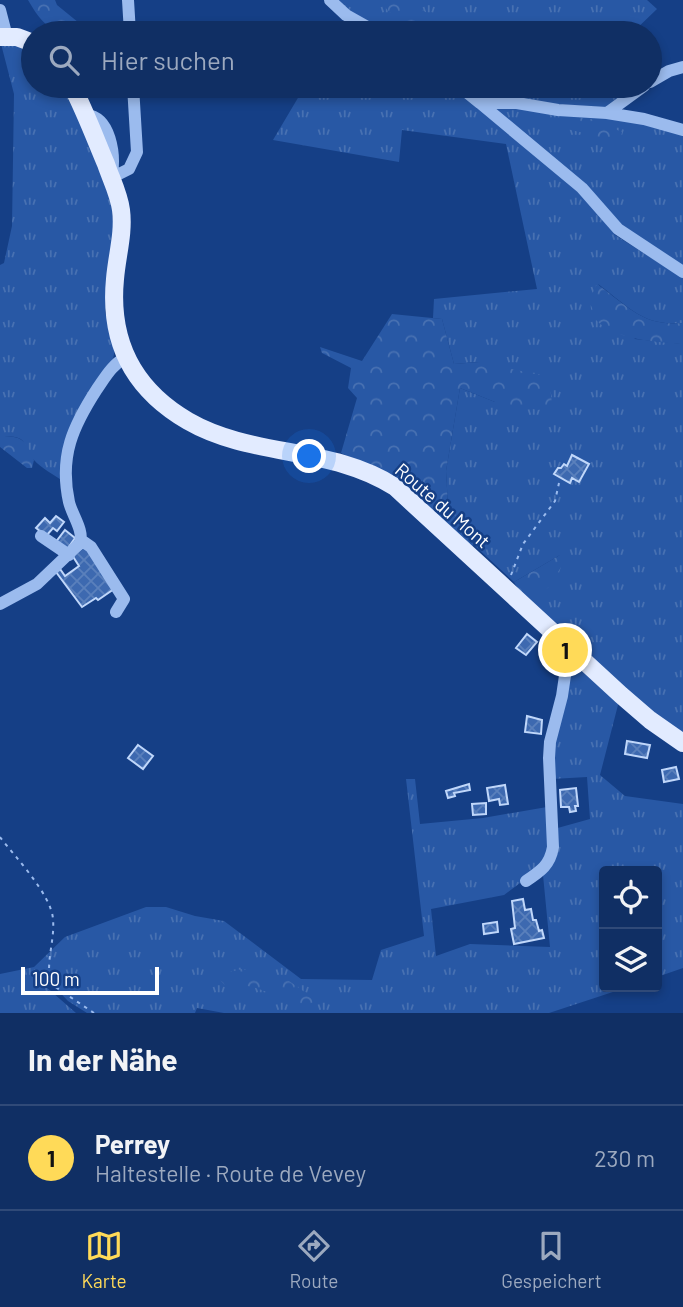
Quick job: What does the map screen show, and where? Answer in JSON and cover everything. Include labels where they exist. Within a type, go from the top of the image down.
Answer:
[{"type":"main road","name":"Route du Mont","points":[[78,98],[120,201],[122,222],[114,311],[117,332],[126,357],[139,379],[153,394],[197,425],[226,436],[345,463],[362,468],[388,482],[650,720],[683,743]]},
{"type":"street","points":[[128,0],[129,21]]},
{"type":"street","points":[[330,0],[357,21]]},
{"type":"street","points":[[0,10],[4,37]]},
{"type":"street","points":[[662,75],[683,67]]},
{"type":"street","points":[[111,178],[129,169],[137,152],[134,98]]},
{"type":"street","points":[[474,98],[582,188],[618,229],[683,272]]},
{"type":"street","points":[[607,113],[628,98]]},
{"type":"street","points":[[480,103],[517,103],[558,110],[607,113],[644,119],[683,130]]},
{"type":"street","points":[[116,612],[124,599],[91,547],[81,540],[67,493],[66,464],[74,427],[113,365],[126,357]]},
{"type":"street","points":[[41,536],[69,555]]},
{"type":"street","points":[[0,604],[37,584],[69,555],[81,540]]},
{"type":"street","points":[[526,881],[544,869],[551,858],[550,741],[572,650]]},
{"type":"path","points":[[503,586],[523,544],[555,501],[559,483]]},
{"type":"path","points":[[0,837],[40,890],[53,915],[48,973],[51,984],[94,1013]]},
{"type":"green space","points":[[28,0],[55,0],[57,5],[77,21],[43,21]]},
{"type":"green space","points":[[334,0],[647,0],[657,9],[644,21],[363,21]]},
{"type":"green space","points":[[380,0],[410,0],[437,21],[402,21],[388,11]]},
{"type":"green space","points":[[0,40],[21,44],[21,98],[72,98],[111,202],[114,232],[107,273],[105,312],[115,349],[113,359],[91,392],[63,481],[37,463],[21,439],[0,436],[0,265],[4,263],[12,226],[14,94]]},
{"type":"green space","points":[[298,98],[467,98],[578,190],[615,235],[683,278],[683,323],[657,322],[646,318],[598,284],[635,339],[683,344],[683,737],[649,712],[521,595],[560,555],[514,582],[474,545],[448,506],[446,471],[460,388],[495,402],[479,362],[454,364],[442,319],[433,318],[434,299],[537,289],[506,144],[402,130],[399,162],[273,140]]},
{"type":"green space","points":[[480,98],[624,98],[611,108]]},
{"type":"green space","points":[[489,106],[611,116],[683,133],[683,270],[639,242]]},
{"type":"green space","points":[[565,116],[591,119],[622,132],[620,142],[563,128]]},
{"type":"green space","points":[[597,284],[646,318],[657,322],[683,323],[683,344],[625,336],[599,323],[592,313],[591,300]]},
{"type":"green space","points":[[392,314],[442,319],[454,364],[479,362],[549,377],[552,404],[538,410],[495,402],[460,388],[446,471],[448,506],[474,545],[470,547],[376,469],[341,453],[357,398],[348,388],[351,368],[322,353],[320,347],[362,361]]},
{"type":"green space","points":[[0,436],[22,440],[34,460],[32,468],[27,468],[0,447]]},
{"type":"green space","points":[[560,555],[563,564],[548,588],[521,595],[514,582]]},
{"type":"green space","points":[[572,661],[576,662],[619,701],[600,775],[625,796],[683,804],[683,968],[662,975],[662,866],[599,866],[599,992],[613,992],[549,1013],[224,1013],[197,1008],[195,1013],[87,1013],[68,1001],[48,980],[45,986],[76,1013],[0,1013],[0,974],[34,967],[65,937],[146,907],[166,907],[224,921],[301,979],[372,980],[381,950],[424,936],[406,779],[415,779],[420,824],[483,818],[547,807],[550,849],[548,860],[504,895],[431,909],[436,956],[470,944],[550,947],[543,875],[553,853],[554,829],[590,819],[587,777],[552,779],[551,749]]},
{"type":"green space","points":[[242,969],[289,981],[316,1000],[305,1008],[253,987],[225,985],[220,980],[225,973]]},
{"type":"building","points":[[572,455],[589,464],[579,482],[572,478],[570,483],[554,474],[564,464],[567,466]]},
{"type":"building","points":[[56,516],[64,522],[57,531],[53,528],[46,536],[36,528],[45,518],[50,523]]},
{"type":"building","points":[[65,530],[75,538],[66,551],[55,543]]},
{"type":"building","points":[[85,546],[114,589],[82,607],[56,572],[60,569],[65,576],[79,566],[72,555]]},
{"type":"building","points":[[527,634],[537,642],[526,655],[516,648]]},
{"type":"building","points":[[527,716],[542,720],[541,734],[525,732]]},
{"type":"building","points":[[627,741],[650,745],[647,758],[625,754]]},
{"type":"building","points":[[138,745],[153,756],[143,769],[128,758]]},
{"type":"building","points":[[676,767],[679,779],[664,782],[662,770]]},
{"type":"building","points":[[469,784],[470,790],[454,793],[455,796],[448,798],[446,791]]},
{"type":"building","points":[[505,785],[508,804],[500,805],[499,799],[489,801],[487,788]]},
{"type":"building","points":[[576,788],[578,806],[575,806],[576,811],[570,812],[569,807],[561,807],[560,790]]},
{"type":"building","points":[[486,803],[486,814],[473,815],[472,804]]},
{"type":"building","points":[[523,899],[525,910],[531,909],[533,920],[536,920],[544,938],[514,944],[511,929],[515,928],[512,901]]},
{"type":"building","points":[[497,922],[498,932],[484,934],[483,924]]},
{"type":"place","name":"Perrey","points":[[565,650]]}]
